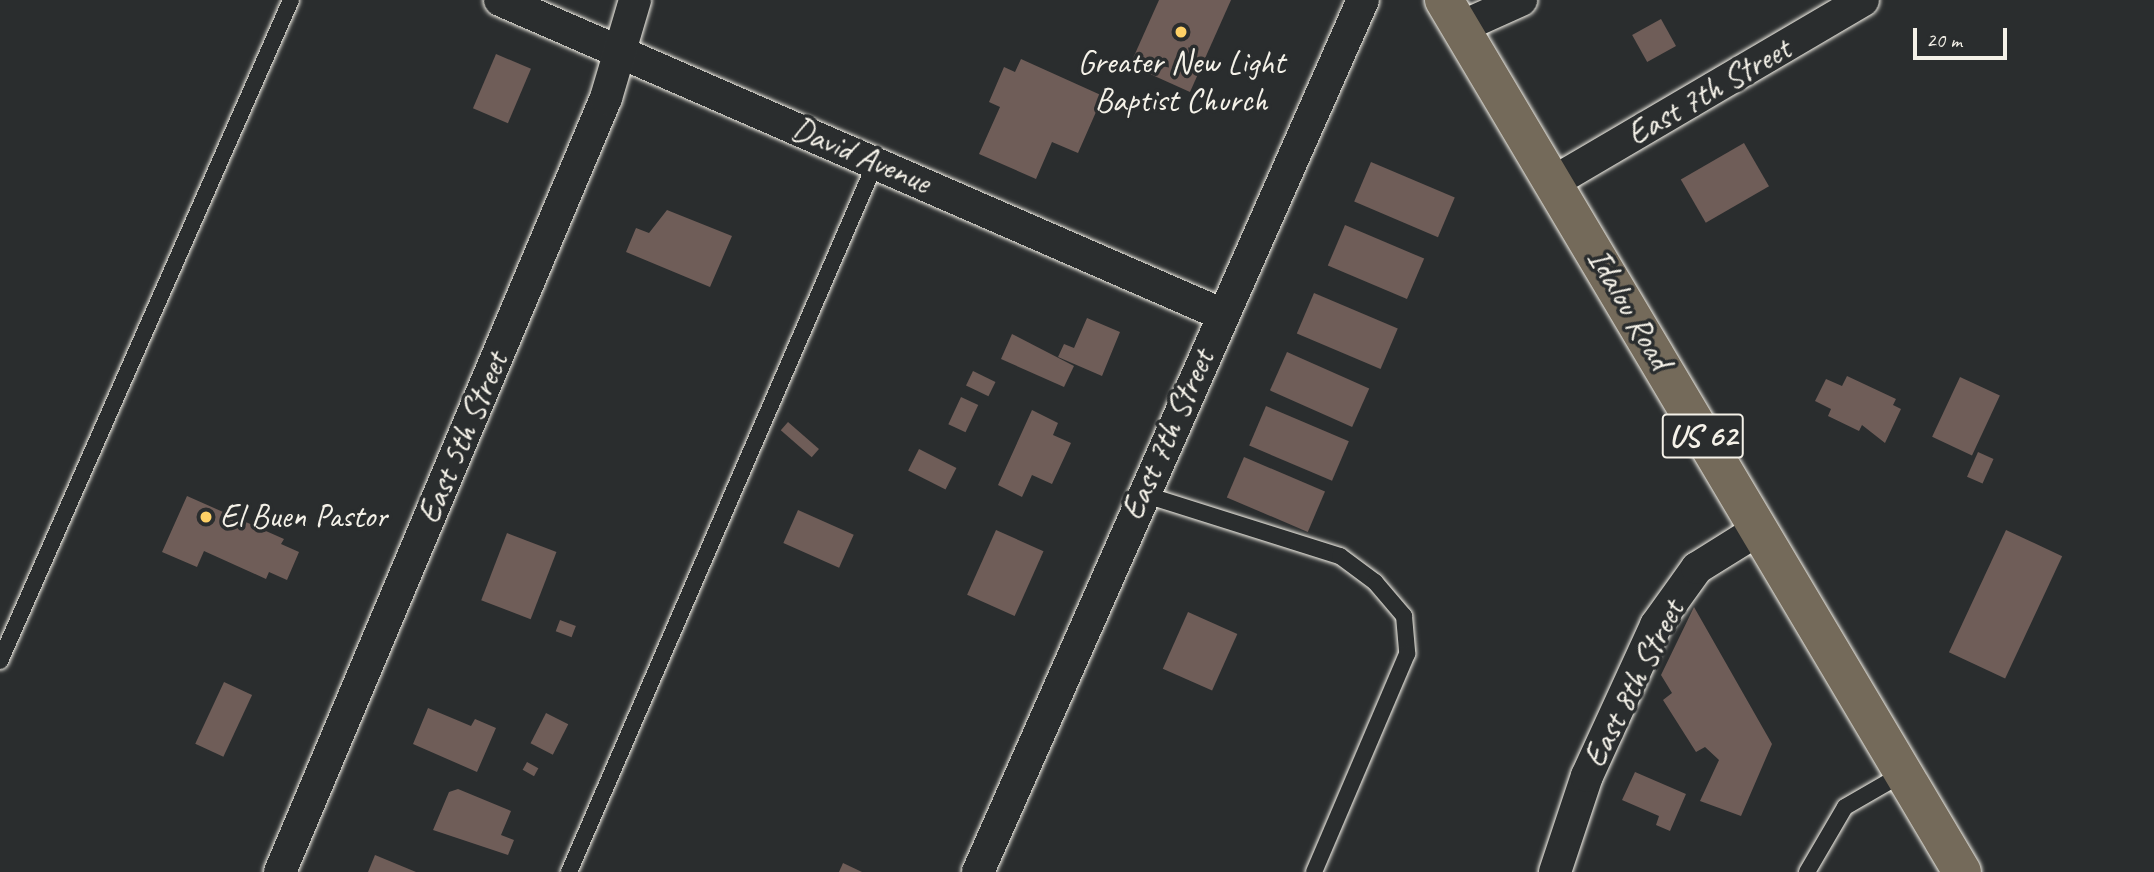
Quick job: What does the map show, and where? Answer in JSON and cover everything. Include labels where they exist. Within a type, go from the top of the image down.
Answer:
[{"type":"main road","name":"Idalou Road","points":[[1453,14],[1555,181],[1758,530],[1962,872]]},
{"type":"street","name":"David Avenue","points":[[499,0],[1221,314]]},
{"type":"street","name":"East 5th Street","points":[[280,872],[606,98],[616,52],[635,0]]},
{"type":"street","name":"East 7th Street","points":[[978,872],[1221,314],[1363,0]]},
{"type":"street","points":[[1453,14],[1521,0]]},
{"type":"street","name":"East 7th Street","points":[[1555,181],[1863,0]]},
{"type":"street","name":"East 8th Street","points":[[1555,872],[1587,776],[1656,625],[1697,568],[1758,530]]},
{"type":"lane","points":[[0,661],[291,0]]},
{"type":"lane","points":[[569,872],[876,162]]},
{"type":"lane","points":[[1143,494],[1340,556],[1375,582],[1404,616],[1407,654],[1314,872]]},
{"type":"lane","points":[[1808,872],[1845,807],[1904,773]]},
{"type":"building","name":"Greater New Light Baptist Church","points":[[1159,0],[1231,0],[1190,92],[1130,65]]},
{"type":"building","points":[[1661,19],[1676,46],[1647,62],[1632,35]]},
{"type":"building","points":[[496,54],[531,69],[508,123],[473,108]]},
{"type":"building","points":[[1021,59],[1103,96],[1078,153],[1052,142],[1036,179],[979,154],[1000,107],[989,102],[1004,67],[1015,72]]},
{"type":"building","points":[[1744,143],[1769,186],[1706,223],[1681,180]]},
{"type":"building","points":[[1371,162],[1455,198],[1438,237],[1354,202]]},
{"type":"building","points":[[667,210],[732,236],[710,287],[626,252],[636,228],[649,233]]},
{"type":"building","points":[[1345,225],[1424,259],[1407,299],[1328,266]]},
{"type":"building","points":[[1314,293],[1398,329],[1381,369],[1297,334]]},
{"type":"building","points":[[1087,318],[1120,332],[1102,376],[1058,357],[1064,344],[1074,348]]},
{"type":"building","points":[[1012,334],[1074,366],[1064,387],[1001,359]]},
{"type":"building","points":[[1287,352],[1369,389],[1352,427],[1270,390]]},
{"type":"building","points":[[973,371],[995,382],[988,396],[966,385]]},
{"type":"building","points":[[1847,376],[1896,399],[1893,405],[1901,409],[1885,443],[1862,425],[1859,431],[1828,416],[1831,409],[1815,401],[1826,379],[1842,386]]},
{"type":"building","points":[[1960,377],[2000,396],[1972,455],[1932,437]]},
{"type":"building","points":[[961,397],[978,405],[966,432],[948,424]]},
{"type":"building","points":[[1266,406],[1349,441],[1332,481],[1249,446]]},
{"type":"building","points":[[1032,410],[1058,423],[1053,435],[1071,443],[1052,484],[1032,475],[1022,497],[998,485]]},
{"type":"building","points":[[788,422],[819,449],[812,457],[781,430]]},
{"type":"building","points":[[919,449],[956,468],[946,489],[908,470]]},
{"type":"building","points":[[1978,452],[1994,459],[1983,484],[1967,477]]},
{"type":"building","points":[[1244,457],[1325,491],[1308,532],[1227,498]]},
{"type":"building","name":"El Buen Pastor","points":[[187,496],[284,539],[281,544],[299,552],[287,580],[269,572],[266,579],[204,551],[197,567],[162,552]]},
{"type":"building","points":[[798,510],[854,535],[839,568],[783,543]]},
{"type":"building","points":[[996,530],[1044,551],[1015,616],[967,595]]},
{"type":"building","points":[[2006,530],[2062,556],[2005,679],[1949,652]]},
{"type":"building","points":[[507,533],[556,552],[531,619],[481,600]]},
{"type":"building","points":[[1694,607],[1772,744],[1741,816],[1700,801],[1719,760],[1705,747],[1696,752],[1663,700],[1672,693],[1661,675]]},
{"type":"building","points":[[1188,612],[1237,634],[1212,691],[1163,669]]},
{"type":"building","points":[[560,620],[576,626],[572,637],[556,631]]},
{"type":"building","points":[[224,682],[252,695],[223,757],[195,744]]},
{"type":"building","points":[[428,708],[471,726],[475,719],[496,728],[477,772],[413,744]]},
{"type":"building","points":[[546,713],[568,724],[553,755],[531,743]]},
{"type":"building","points":[[527,762],[538,768],[534,776],[523,770]]},
{"type":"building","points":[[1635,772],[1686,794],[1670,831],[1656,825],[1659,816],[1622,800]]},
{"type":"building","points":[[458,789],[511,811],[501,835],[514,840],[508,855],[433,830],[449,792]]},
{"type":"building","points":[[375,855],[416,872],[368,872]]},
{"type":"building","points":[[843,863],[862,872],[839,872]]},
{"type":"place","name":"Greater New Light Baptist Church","points":[[1181,32]]},
{"type":"place","name":"El Buen Pastor","points":[[206,517]]}]
